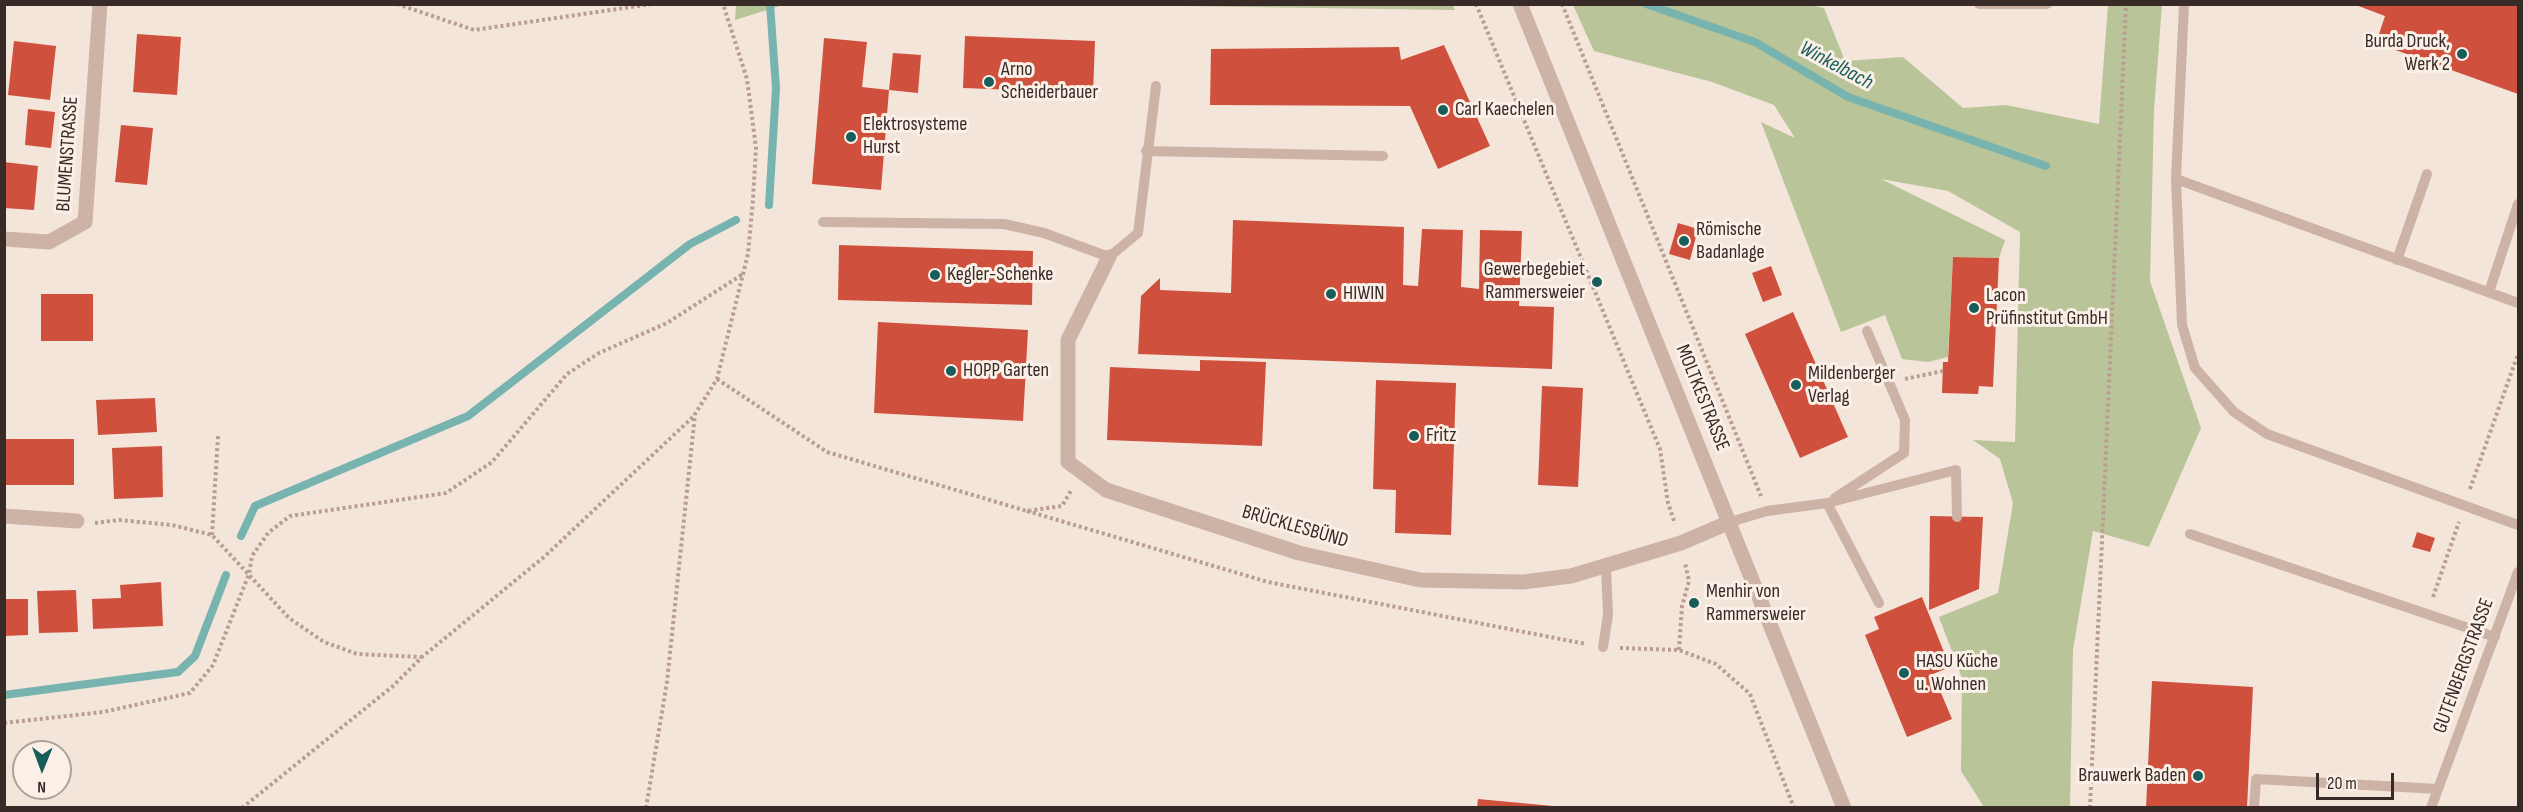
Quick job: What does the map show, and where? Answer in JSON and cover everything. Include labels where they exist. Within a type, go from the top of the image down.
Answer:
[{"type":"street","name":"BLUMENSTRASSE","points":[[4,239],[49,242],[85,222],[100,4]]},
{"type":"street","name":"MOLTKESTRASSE","points":[[1520,4],[1844,807]]},
{"type":"street","points":[[1068,462],[1068,340],[1110,257]]},
{"type":"street","name":"BRÜCKLESBÜND","points":[[1068,462],[1106,490],[1299,553],[1420,580],[1523,582],[1571,576],[1681,543],[1730,522]]},
{"type":"street","points":[[4,516],[77,521]]},
{"type":"lane","points":[[1979,4],[2047,4]]},
{"type":"lane","points":[[2184,4],[2175,179],[2182,325],[2195,368],[2234,412],[2267,434],[2518,525]]},
{"type":"lane","points":[[823,222],[1004,224],[1044,233],[1110,257],[1138,233],[1146,151],[1156,86]]},
{"type":"lane","points":[[1146,151],[1383,156]]},
{"type":"lane","points":[[2397,260],[2427,174]]},
{"type":"lane","points":[[2175,179],[2518,303]]},
{"type":"lane","points":[[2489,292],[2518,204]]},
{"type":"lane","points":[[1827,503],[1904,453],[1905,420],[1867,331]]},
{"type":"lane","points":[[1730,522],[1767,511],[1827,503],[1956,470],[1957,517]]},
{"type":"lane","points":[[1827,503],[1879,603]]},
{"type":"lane","points":[[2190,534],[2495,638]]},
{"type":"lane","points":[[1603,647],[1608,615],[1606,567]]},
{"type":"lane","name":"GUTENBERGSTRASSE","points":[[2431,807],[2518,572]]},
{"type":"lane","points":[[2254,807],[2256,779],[2438,789]]},
{"type":"path","points":[[397,4],[474,30],[652,4]]},
{"type":"path","points":[[242,807],[393,686],[422,657],[544,557],[695,414],[717,379],[749,243],[756,148],[747,79],[723,4]]},
{"type":"path","points":[[1476,4],[1660,449],[1668,503],[1681,543],[1689,580],[1682,606],[1679,650]]},
{"type":"path","points":[[1562,4],[1767,511]]},
{"type":"path","points":[[2090,807],[2126,4]]},
{"type":"path","points":[[4,723],[103,712],[190,693],[213,665],[249,574],[252,556],[268,532],[290,516],[446,493],[492,462],[567,374],[599,353],[667,322],[743,274]]},
{"type":"path","points":[[2426,614],[2518,354]]},
{"type":"path","points":[[1889,382],[1943,371]]},
{"type":"path","points":[[717,379],[827,452],[1268,582],[1603,647],[1679,650],[1716,664],[1750,693],[1794,807]]},
{"type":"path","points":[[646,807],[667,682],[695,414]]},
{"type":"path","points":[[212,535],[218,436]]},
{"type":"path","points":[[1027,511],[1062,506],[1072,491],[1068,462]]},
{"type":"path","points":[[77,521],[92,524],[119,520],[172,525],[212,535],[290,618],[324,642],[357,654],[422,657]]},
{"type":"green space","points":[[736,4],[783,5],[735,20]]},
{"type":"green space","points":[[1453,4],[1455,10],[1109,5]]},
{"type":"green space","points":[[1573,5],[1810,5],[1824,8],[1845,61],[1903,57],[1963,108],[2006,105],[2099,124],[2108,5],[2162,5],[2154,111],[2150,281],[2201,428],[2149,547],[2093,531],[2073,650],[2070,807],[1984,807],[1961,771],[1962,678],[1939,617],[1998,593],[2013,503],[2000,459],[1973,440],[2015,442],[2020,232],[1948,191],[1881,179],[2005,240],[1999,258],[1953,257],[1948,357],[1928,362],[1902,359],[1885,315],[1841,332],[1761,122],[1795,138],[1774,105],[1712,82],[1594,51]]},
{"type":"building","name":"Burda Druck, Werk 2","points":[[2353,4],[2518,4],[2518,94],[2376,43],[2385,16]]},
{"type":"building","points":[[137,34],[181,37],[177,95],[133,92]]},
{"type":"building","points":[[965,36],[1095,41],[1093,93],[963,88]]},
{"type":"building","name":"Elektrosysteme Hurst","points":[[824,38],[867,42],[862,87],[889,90],[881,190],[812,184]]},
{"type":"building","points":[[14,41],[56,46],[50,100],[8,95]]},
{"type":"building","name":"Carl Kaechelen","points":[[1444,45],[1490,146],[1438,169],[1410,106],[1210,105],[1211,49],[1399,47],[1401,60]]},
{"type":"building","points":[[893,53],[921,55],[918,93],[889,90]]},
{"type":"building","points":[[28,109],[55,112],[51,148],[25,145]]},
{"type":"building","points":[[121,125],[153,128],[147,185],[115,182]]},
{"type":"building","points":[[4,162],[38,166],[34,210],[4,208]]},
{"type":"building","name":"HIWIN","points":[[1233,220],[1404,227],[1403,285],[1418,286],[1422,229],[1463,230],[1461,287],[1479,289],[1480,230],[1522,231],[1519,306],[1554,307],[1552,369],[1138,354],[1141,296],[1160,278],[1160,290],[1231,293]]},
{"type":"building","name":"Römische Badanlage","points":[[1678,223],[1698,229],[1690,260],[1669,254]]},
{"type":"building","name":"Kegler-Schenke","points":[[839,245],[1033,251],[1032,305],[838,300]]},
{"type":"building","name":"Lacon Prüfinstitut GmbH","points":[[1953,257],[1999,258],[1993,387],[1979,386],[1978,394],[1942,393],[1943,362],[1948,362]]},
{"type":"building","points":[[1771,266],[1782,295],[1763,302],[1752,273]]},
{"type":"building","points":[[41,294],[93,294],[93,341],[41,341]]},
{"type":"building","name":"Mildenberger Verlag","points":[[1793,312],[1848,437],[1800,458],[1745,334]]},
{"type":"building","name":"HOPP Garten","points":[[878,322],[1028,330],[1023,421],[874,413]]},
{"type":"building","points":[[1200,360],[1266,362],[1262,446],[1107,440],[1110,367],[1200,371]]},
{"type":"building","name":"Fritz","points":[[1376,380],[1456,383],[1451,535],[1395,533],[1396,490],[1373,489]]},
{"type":"building","points":[[1542,386],[1583,388],[1578,487],[1538,485]]},
{"type":"building","points":[[155,398],[157,432],[98,435],[96,400]]},
{"type":"building","points":[[4,439],[74,439],[74,485],[4,485]]},
{"type":"building","points":[[162,446],[163,497],[114,499],[112,448]]},
{"type":"building","points":[[1930,516],[1983,517],[1979,589],[1929,610]]},
{"type":"building","points":[[2417,532],[2435,538],[2430,552],[2412,547]]},
{"type":"building","points":[[161,582],[163,626],[93,629],[92,599],[121,598],[120,585]]},
{"type":"building","points":[[76,590],[78,632],[39,633],[37,591]]},
{"type":"building","points":[[1922,597],[1950,667],[1933,674],[1952,719],[1907,737],[1865,635],[1879,629],[1874,617]]},
{"type":"building","points":[[4,599],[28,599],[28,635],[4,636]]},
{"type":"building","name":"Brauwerk Baden","points":[[2152,681],[2253,687],[2247,808],[2146,808]]},
{"type":"building","points":[[1478,799],[1553,806],[1553,808],[1477,808]]},
{"type":"waterway","points":[[769,205],[776,88],[770,4]]},
{"type":"waterway","name":"Winkelbach","points":[[1646,4],[1755,42],[1848,97],[2046,166]]},
{"type":"waterway","points":[[241,536],[255,506],[468,416],[690,244],[736,220]]},
{"type":"waterway","points":[[4,695],[178,672],[195,656],[226,575]]},
{"type":"place","name":"Burda Druck, Werk 2","points":[[2462,54]]},
{"type":"place","name":"Arno Scheiderbauer","points":[[989,82]]},
{"type":"place","name":"Carl Kaechelen","points":[[1443,110]]},
{"type":"place","name":"Elektrosysteme Hurst","points":[[851,137]]},
{"type":"place","name":"Römische Badanlage","points":[[1684,241]]},
{"type":"place","name":"Kegler-Schenke","points":[[935,275]]},
{"type":"place","name":"Gewerbegebiet Rammersweier","points":[[1597,282]]},
{"type":"place","name":"HIWIN","points":[[1331,294]]},
{"type":"place","name":"Lacon Prüfinstitut GmbH","points":[[1974,308]]},
{"type":"place","name":"HOPP Garten","points":[[951,371]]},
{"type":"place","name":"Mildenberger Verlag","points":[[1796,385]]},
{"type":"place","name":"Fritz","points":[[1414,436]]},
{"type":"place","name":"Menhir von Rammersweier","points":[[1694,603]]},
{"type":"place","name":"HASU Küche u. Wohnen","points":[[1904,673]]},
{"type":"place","name":"Brauwerk Baden","points":[[2198,776]]}]
